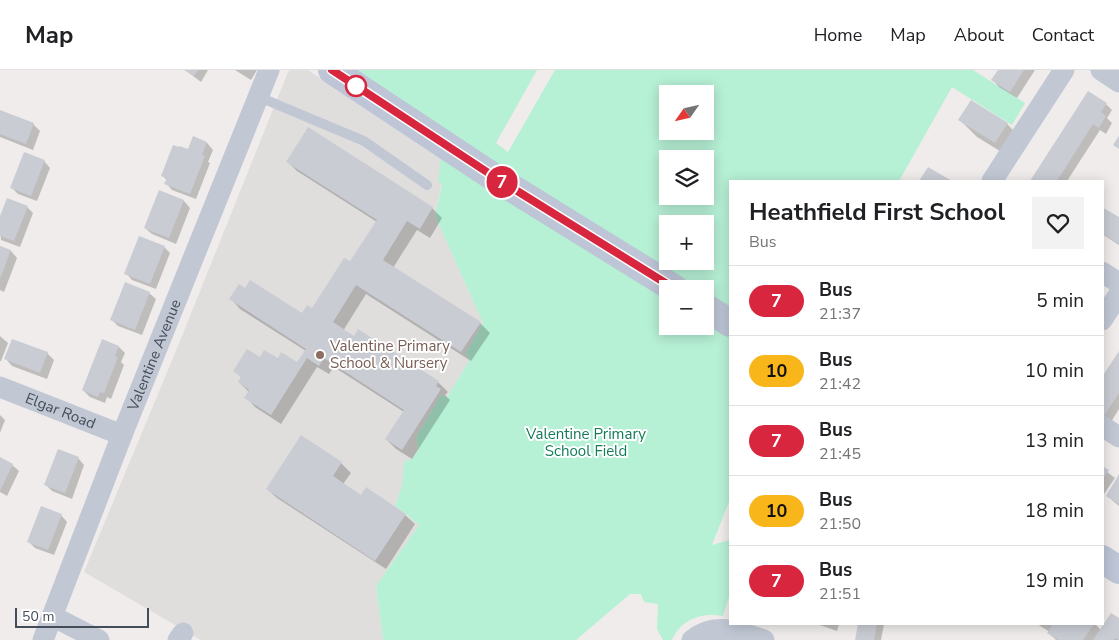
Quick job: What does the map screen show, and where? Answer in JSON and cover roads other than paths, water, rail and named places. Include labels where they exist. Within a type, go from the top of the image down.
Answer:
[{"type":"main road","points":[[332,70],[490,174],[661,280]]},
{"type":"main road","points":[[714,313],[729,322]]},
{"type":"main road","points":[[1104,561],[1119,570]]},
{"type":"street","name":"Valentine Avenue","points":[[43,640],[122,435],[270,70]]},
{"type":"street","points":[[993,180],[1064,70]]},
{"type":"street","points":[[1101,70],[1119,82]]},
{"type":"street","points":[[1104,273],[1119,283]]},
{"type":"street","points":[[1104,317],[1119,294]]},
{"type":"street","name":"Elgar Road","points":[[0,387],[122,435]]},
{"type":"street","points":[[1104,427],[1119,437]]},
{"type":"street","points":[[52,616],[99,640]]},
{"type":"street","points":[[692,640],[700,633],[722,629],[764,640]]},
{"type":"lane","points":[[259,97],[364,141],[427,185]]},
{"type":"place","name":"Valentine Primary School & Nursery","points":[[320,355]]},
{"type":"park label","name":"Valentine Primary School Field","points":[[586,442]]}]
